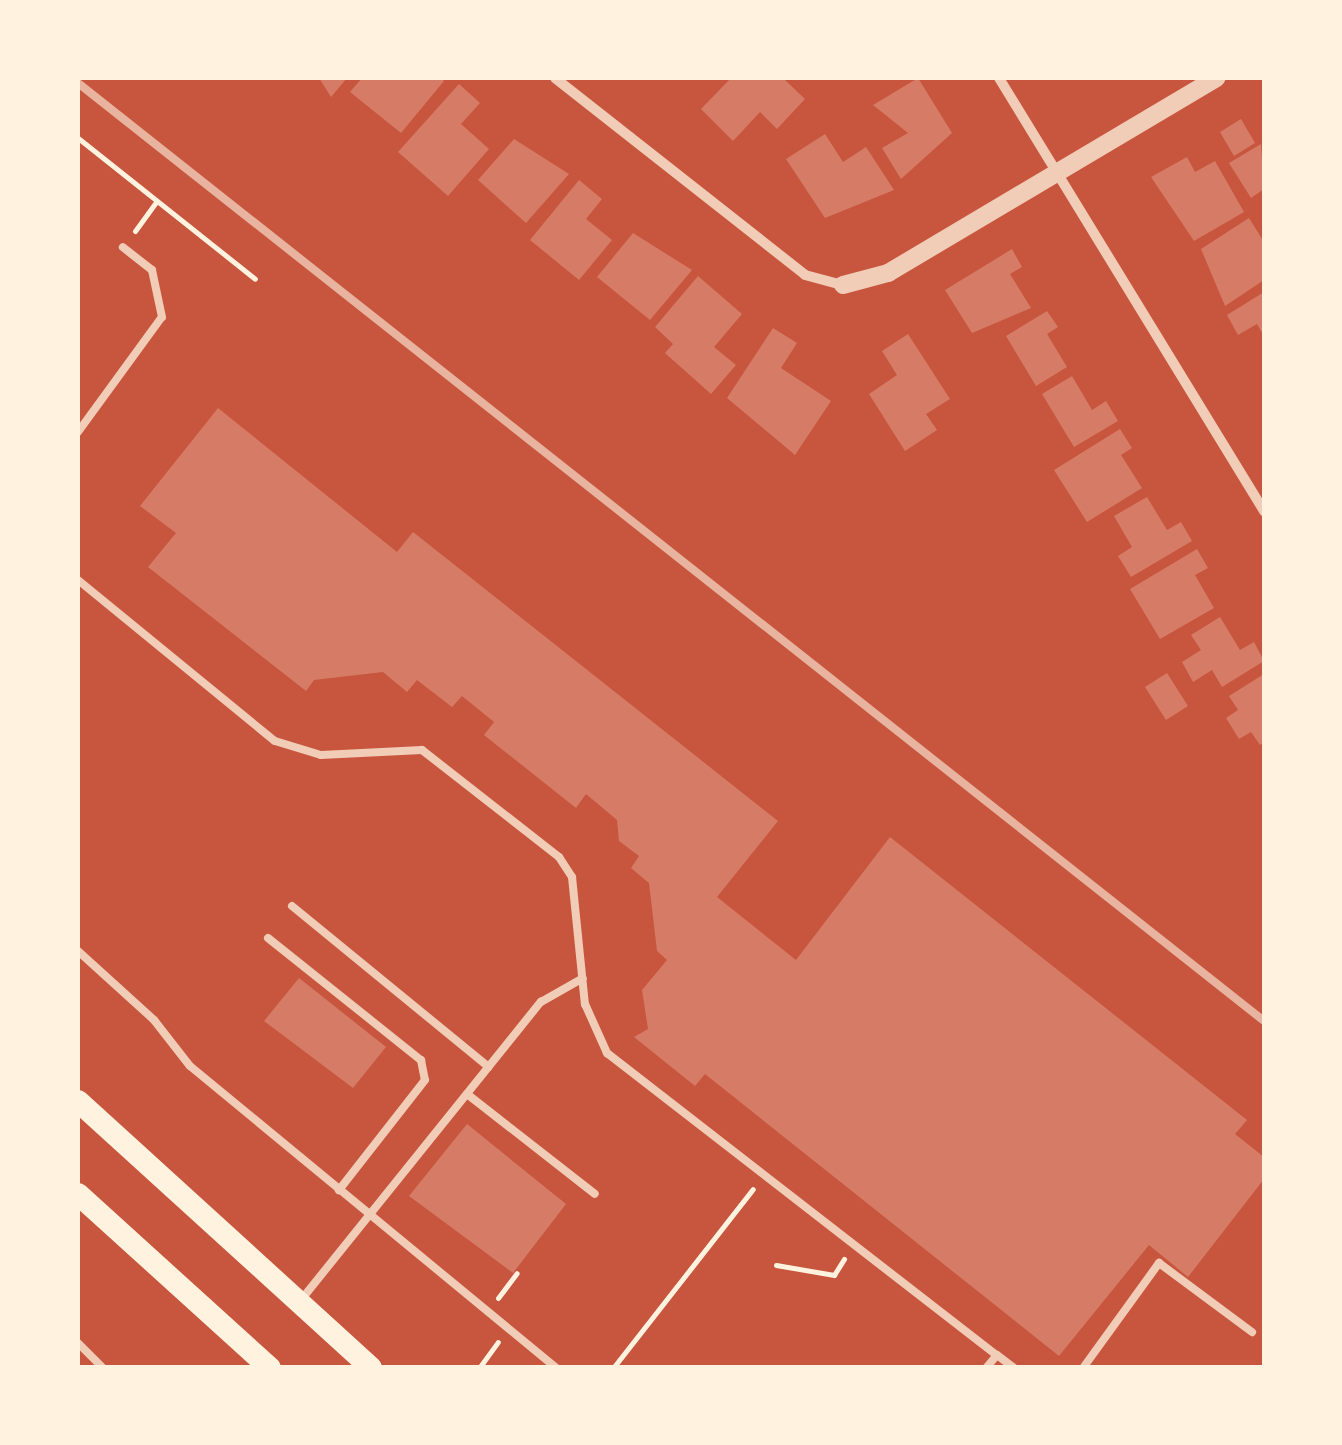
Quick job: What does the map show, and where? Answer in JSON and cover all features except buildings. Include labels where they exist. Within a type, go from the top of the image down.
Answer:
[{"type":"main road","points":[[78,1101],[370,1368]]},
{"type":"main road","points":[[78,1194],[270,1368]]},
{"type":"street","points":[[555,78],[805,275],[843,286],[888,272],[1217,78]]},
{"type":"street","points":[[999,78],[1264,511]]},
{"type":"lane","points":[[78,432],[162,317],[152,270],[123,247]]},
{"type":"lane","points":[[78,580],[275,741],[321,755],[422,750],[559,856],[572,877],[583,978],[607,1053],[1014,1368]]},
{"type":"lane","points":[[292,906],[489,1067]]},
{"type":"lane","points":[[268,938],[421,1060],[425,1080],[339,1190]]},
{"type":"lane","points":[[78,950],[154,1020],[190,1066],[556,1368]]},
{"type":"lane","points":[[298,1303],[541,1002],[583,978]]},
{"type":"lane","points":[[468,1094],[595,1194]]},
{"type":"lane","points":[[1083,1368],[1159,1263],[1252,1332]]},
{"type":"lane","points":[[78,1343],[104,1368]]},
{"type":"lane","points":[[986,1368],[997,1354]]},
{"type":"path","points":[[78,138],[255,278]]},
{"type":"path","points":[[123,247],[157,201]]},
{"type":"path","points":[[613,1368],[748,1196]]},
{"type":"path","points":[[776,1265],[834,1276],[850,1242]]},
{"type":"railway","points":[[78,83],[1264,1021]]}]
